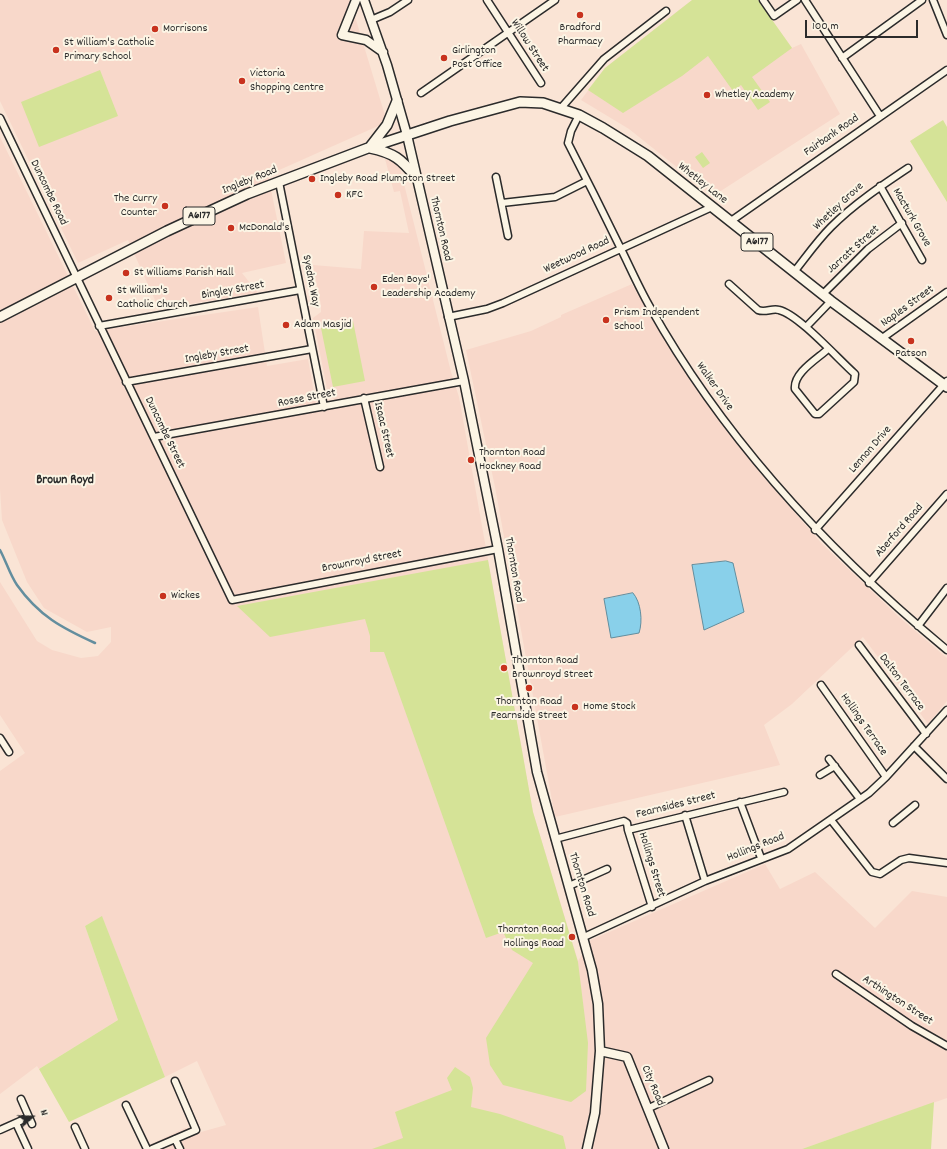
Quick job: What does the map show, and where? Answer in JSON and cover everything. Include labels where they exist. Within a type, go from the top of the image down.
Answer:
[{"type":"main road","points":[[356,0],[342,35],[366,40],[383,53]]},
{"type":"main road","name":"Thornton Road","points":[[364,0],[383,53],[407,135],[464,381],[498,548],[537,772],[584,937],[598,1004],[600,1051],[595,1113],[587,1149]]},
{"type":"main road","points":[[397,101],[387,125],[369,147],[387,151],[395,155],[404,162],[416,177]]},
{"type":"main road","name":"Whetley Lane","points":[[407,135],[520,102],[543,103],[578,115],[603,128],[648,156],[831,302],[946,384]]},
{"type":"main road","name":"Ingleby Road","points":[[0,317],[77,276],[191,219],[279,182],[369,147],[407,135]]},
{"type":"main road","name":"City Road","points":[[600,1051],[627,1057],[649,1108],[664,1149]]},
{"type":"street","points":[[372,20],[390,12],[408,0]]},
{"type":"street","name":"Willow Street","points":[[487,0],[541,83]]},
{"type":"street","points":[[421,93],[555,0]]},
{"type":"street","points":[[763,0],[774,16],[797,0]]},
{"type":"street","points":[[805,0],[880,116]]},
{"type":"street","points":[[842,58],[922,0]]},
{"type":"street","points":[[933,0],[947,35]]},
{"type":"street","points":[[561,108],[604,59],[666,12]]},
{"type":"street","name":"Fairbank Road","points":[[731,221],[947,70]]},
{"type":"street","name":"Walker Drive","points":[[578,115],[571,131],[568,143],[650,307],[687,368],[728,426],[815,530],[870,583],[947,650]]},
{"type":"street","name":"Duncombe Road","points":[[0,118],[77,276]]},
{"type":"street","name":"Whetley Grove","points":[[794,272],[830,228],[853,207],[880,186],[908,168]]},
{"type":"street","points":[[496,177],[508,236]]},
{"type":"street","points":[[502,203],[555,197],[587,181]]},
{"type":"street","name":"Syedna Way","points":[[279,182],[324,407]]},
{"type":"street","name":"Macturk Grove","points":[[880,186],[922,260]]},
{"type":"street","name":"Weetwood Road","points":[[448,317],[487,309],[503,303],[621,247],[677,224],[712,207]]},
{"type":"street","name":"Jarratt Street","points":[[822,295],[868,249],[902,223]]},
{"type":"street","name":"Duncombe Street","points":[[77,276],[99,326],[232,600]]},
{"type":"street","points":[[729,284],[758,310],[763,312],[778,310],[806,327],[828,350],[855,374],[854,382],[819,414],[815,414],[795,389],[794,384],[797,377],[828,350]]},
{"type":"street","name":"Bingley Street","points":[[99,326],[300,290]]},
{"type":"street","name":"Naples Street","points":[[881,339],[947,292]]},
{"type":"street","points":[[806,327],[831,302]]},
{"type":"street","name":"Ingleby Street","points":[[126,382],[312,349]]},
{"type":"street","name":"Rosse Street","points":[[154,438],[324,407],[364,398],[464,381]]},
{"type":"street","name":"Lennon Drive","points":[[815,530],[946,384]]},
{"type":"street","name":"Isaac Street","points":[[364,398],[380,467]]},
{"type":"street","name":"Aberford Road","points":[[870,583],[947,494]]},
{"type":"street","name":"Brownroyd Street","points":[[232,600],[498,548]]},
{"type":"street","points":[[918,626],[947,588]]},
{"type":"street","name":"Dalton Terrace","points":[[859,645],[926,734]]},
{"type":"street","name":"Hollings Terrace","points":[[821,685],[886,778]]},
{"type":"street","name":"Hollings Road","points":[[584,937],[706,881],[760,858],[788,849],[860,799],[886,778],[947,710]]},
{"type":"street","points":[[0,738],[9,752]]},
{"type":"street","points":[[914,746],[947,779]]},
{"type":"street","points":[[829,760],[860,799]]},
{"type":"street","points":[[820,775],[835,766]]},
{"type":"street","name":"Fearnsides Street","points":[[555,839],[624,821],[627,823],[628,830],[784,792]]},
{"type":"street","points":[[740,802],[760,858]]},
{"type":"street","points":[[893,824],[915,805]]},
{"type":"street","points":[[685,815],[706,881]]},
{"type":"street","points":[[831,820],[872,872],[880,874],[900,860],[909,858],[947,862]]},
{"type":"street","name":"Hollings Street","points":[[628,830],[652,907]]},
{"type":"street","points":[[569,886],[607,869]]},
{"type":"street","name":"Arthington Street","points":[[836,974],[912,1026],[947,1046]]},
{"type":"street","points":[[649,1108],[709,1080]]},
{"type":"street","points":[[152,1149],[196,1130],[175,1081]]},
{"type":"street","points":[[21,1098],[32,1124]]},
{"type":"street","points":[[126,1105],[147,1149]]},
{"type":"street","points":[[0,1130],[29,1117]]},
{"type":"street","points":[[16,1123],[28,1149]]},
{"type":"street","points":[[75,1127],[85,1149]]},
{"type":"street","points":[[175,1139],[180,1149]]},
{"type":"shaded area","points":[[0,0],[350,0],[387,122],[268,175],[286,263],[242,273],[258,293],[159,309],[128,240],[78,263],[0,101]]},
{"type":"shaded area","name":"Whetley Academy","points":[[692,0],[757,0],[792,48],[801,44],[840,114],[713,196],[629,129],[581,100],[605,68]]},
{"type":"shaded area","points":[[0,137],[95,331],[258,307],[267,366],[308,359],[316,404],[335,400],[328,394],[313,318],[321,312],[321,305],[313,265],[361,269],[364,231],[409,233],[400,191],[394,192],[385,159],[396,162],[400,168],[451,372],[459,397],[533,812],[578,961],[591,940],[765,864],[780,889],[815,872],[875,928],[912,891],[947,897],[947,1098],[802,1149],[141,1149],[185,1128],[201,1132],[226,1125],[197,1061],[165,1077],[102,917],[85,926],[118,1020],[39,1069],[37,1066],[0,1094],[0,771],[25,753],[0,715],[0,582],[37,641],[52,650],[81,658],[98,656],[111,642],[111,627],[87,632],[44,608],[27,582],[2,520],[0,489]]},
{"type":"shaded area","points":[[632,284],[701,395],[761,474],[822,544],[899,617],[947,658],[947,701],[928,724],[863,637],[792,704],[764,725],[780,765],[555,817],[495,487],[466,350],[531,331],[561,317],[561,315]]},
{"type":"green space","points":[[692,0],[758,0],[792,48],[752,77],[770,102],[758,110],[741,85],[733,91],[708,56],[682,76],[623,113],[588,90],[605,68]]},
{"type":"green space","points":[[100,70],[118,116],[39,147],[21,102]]},
{"type":"green space","points":[[943,120],[947,127],[947,202],[910,141]]},
{"type":"green space","points":[[702,152],[710,163],[703,168],[695,157]]},
{"type":"green space","points":[[353,321],[365,381],[333,387],[321,328]]},
{"type":"green space","points":[[488,560],[533,812],[578,962],[588,1043],[586,1091],[571,1102],[503,1085],[490,1065],[486,1038],[533,963],[512,950],[503,932],[486,938],[384,652],[370,652],[370,636],[365,619],[270,637],[237,606]]},
{"type":"green space","points":[[102,916],[165,1077],[69,1122],[39,1069],[118,1020],[85,926]]},
{"type":"green space","points":[[455,1067],[470,1077],[473,1088],[471,1107],[500,1114],[563,1136],[566,1149],[372,1149],[403,1138],[395,1112],[452,1090],[447,1078]]},
{"type":"green space","points":[[934,1102],[931,1149],[802,1149]]},
{"type":"water","points":[[726,561],[733,563],[744,612],[704,630],[692,565]]},
{"type":"water","points":[[633,593],[638,601],[640,612],[641,623],[639,633],[611,638],[604,599]]},
{"type":"waterway","points":[[0,550],[17,585],[34,605],[52,620],[95,643]]},
{"type":"place","name":"Bradford Pharmacy","points":[[580,15]]},
{"type":"place","name":"Morrisons","points":[[155,29]]},
{"type":"place","name":"St William's Catholic Primary School","points":[[56,50]]},
{"type":"place","name":"Girlington Post Office","points":[[444,58]]},
{"type":"place","name":"Victoria Shopping Centre","points":[[242,81]]},
{"type":"place","name":"Whetley Academy","points":[[707,95]]},
{"type":"place","name":"Ingleby Road Plumpton Street","points":[[312,179]]},
{"type":"place","name":"KFC","points":[[338,195]]},
{"type":"place","name":"The Curry Counter","points":[[165,206]]},
{"type":"place","name":"McDonald's","points":[[231,228]]},
{"type":"place","name":"St Williams Parish Hall","points":[[126,273]]},
{"type":"place","name":"Eden Boys' Leadership Academy","points":[[374,287]]},
{"type":"place","name":"St William's Catholic Church","points":[[109,298]]},
{"type":"place","name":"Prism Independent School","points":[[606,320]]},
{"type":"place","name":"Adam Masjid","points":[[286,325]]},
{"type":"place","name":"Patson","points":[[911,341]]},
{"type":"place","name":"Thornton Road Hockney Road","points":[[471,460]]},
{"type":"place","name":"Wickes","points":[[163,596]]},
{"type":"place","name":"Thornton Road Brownroyd Street","points":[[504,668]]},
{"type":"place","name":"Thornton Road Fearnside Street","points":[[529,688]]},
{"type":"place","name":"Home Stock","points":[[575,707]]},
{"type":"place","name":"Thornton Road Hollings Road","points":[[572,937]]},
{"type":"district","name":"Brown Royd","points":[[65,481]]}]
